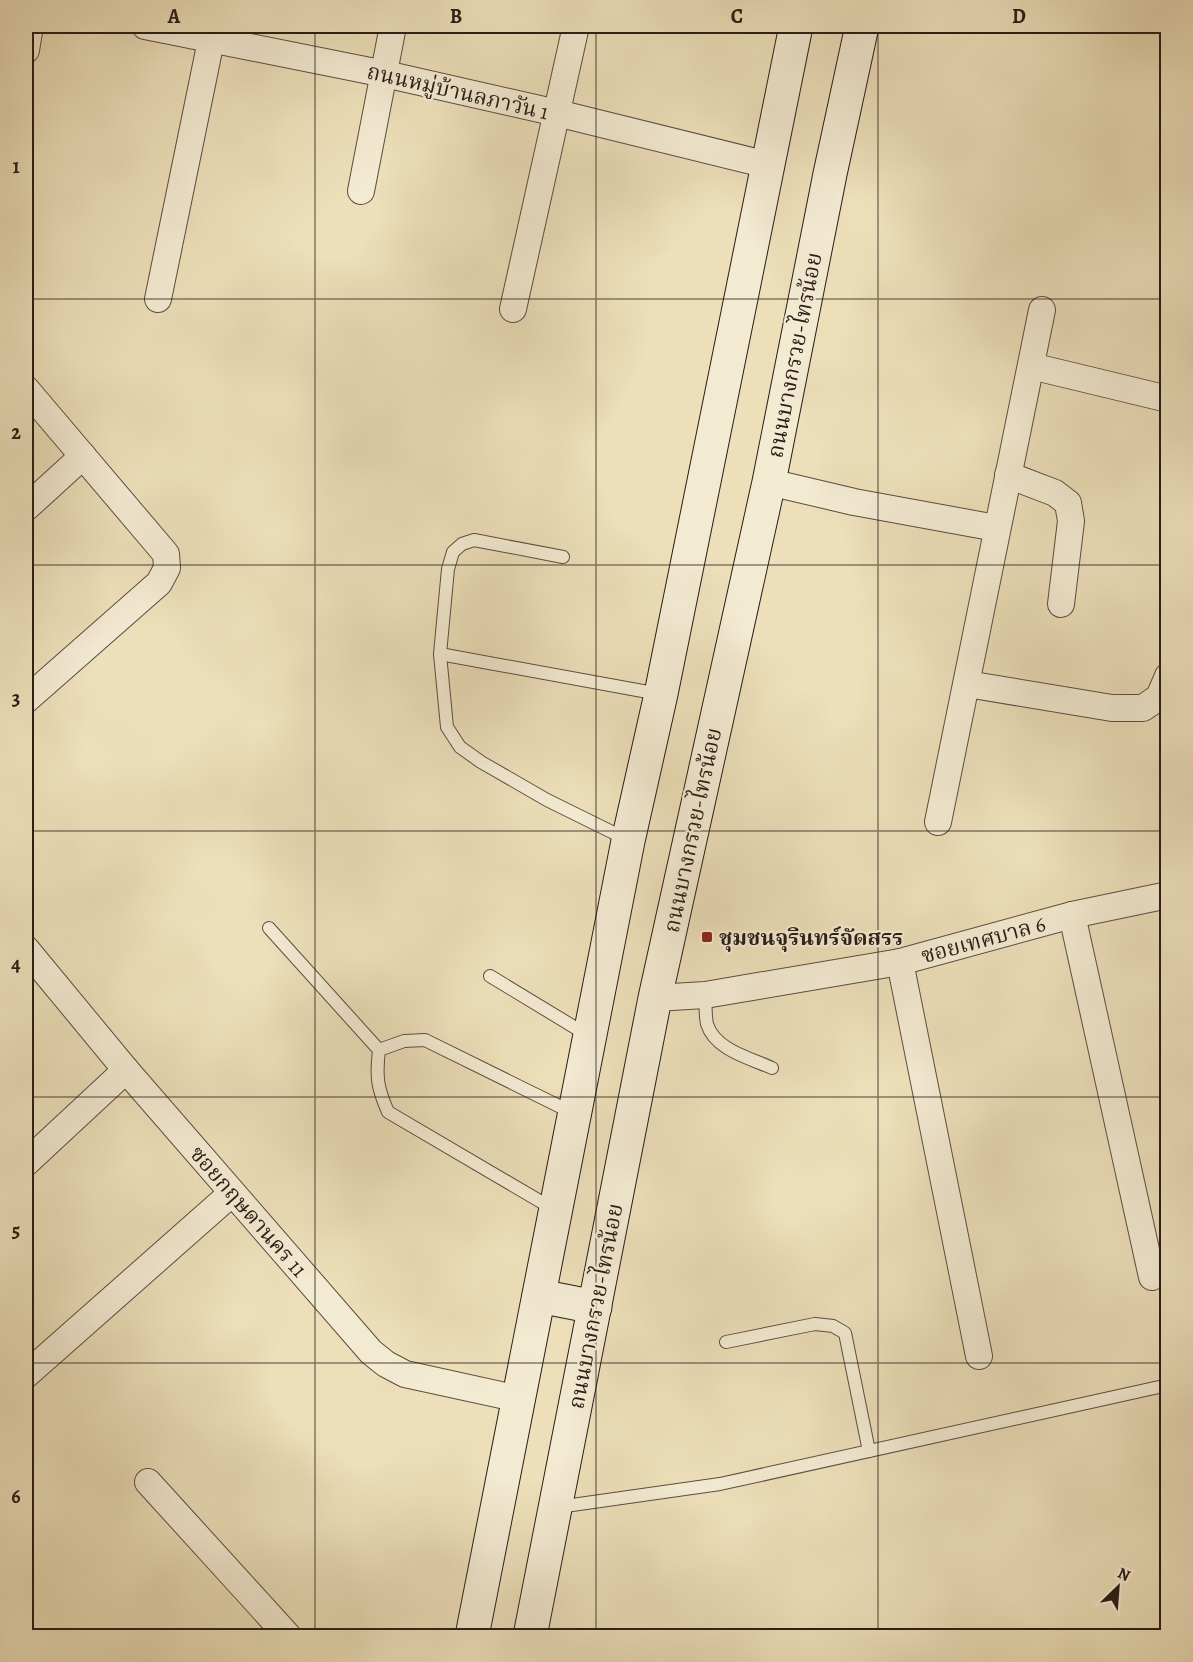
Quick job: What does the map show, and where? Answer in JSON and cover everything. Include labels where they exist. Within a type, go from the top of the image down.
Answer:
[{"type":"main road","points":[[472,1636],[628,841],[796,26]]},
{"type":"main road","name":"ถนนบางกรวย-ไทรน้อย","points":[[530,1636],[655,999],[769,482],[862,26]]},
{"type":"main road","points":[[538,1296],[595,1307]]},
{"type":"street","points":[[26,50],[30,26]]},
{"type":"street","name":"ถนนหมู่บ้านลภาวัน 1","points":[[145,26],[213,32],[768,165]]},
{"type":"street","points":[[360,191],[393,26]]},
{"type":"street","points":[[513,309],[576,26]]},
{"type":"street","points":[[158,299],[213,32]]},
{"type":"street","points":[[938,822],[1042,310]]},
{"type":"street","points":[[1031,366],[1167,395]]},
{"type":"street","points":[[26,389],[166,554],[167,568],[159,583],[26,700]]},
{"type":"street","points":[[26,508],[83,456]]},
{"type":"street","points":[[1008,475],[1055,493],[1068,503],[1071,521],[1061,604]]},
{"type":"street","points":[[769,482],[854,502],[996,528]]},
{"type":"street","points":[[967,684],[1112,708],[1143,708],[1160,697],[1167,676]]},
{"type":"street","name":"ซอยเทศบาล 6","points":[[655,999],[705,995],[900,962],[1072,915],[1167,895]]},
{"type":"street","points":[[1072,915],[1152,1277]]},
{"type":"street","name":"ซอยกฤษดานคร 11","points":[[26,950],[126,1070],[371,1352],[386,1364],[405,1374],[519,1400]]},
{"type":"street","points":[[900,962],[979,1356]]},
{"type":"street","points":[[26,1163],[126,1070]]},
{"type":"street","points":[[26,1375],[232,1193]]},
{"type":"street","points":[[148,1482],[288,1636]]},
{"type":"lane","points":[[563,556],[474,540],[462,544],[453,552],[448,569],[440,654],[447,727],[460,747],[481,762],[547,800],[628,841]]},
{"type":"lane","points":[[440,654],[660,694]]},
{"type":"lane","points":[[269,928],[379,1050],[376,1076],[388,1112],[555,1210]]},
{"type":"lane","points":[[490,976],[589,1037]]},
{"type":"lane","points":[[705,995],[707,1023],[714,1037],[728,1048],[772,1068]]},
{"type":"lane","points":[[379,1050],[404,1041],[425,1040],[574,1113]]},
{"type":"lane","points":[[726,1342],[815,1324],[833,1326],[845,1333],[869,1451]]},
{"type":"lane","points":[[554,1508],[720,1484],[1167,1385]]},
{"type":"place","name":"ชุมชนจุรินทร์จัดสรร","points":[[707,937]]}]
